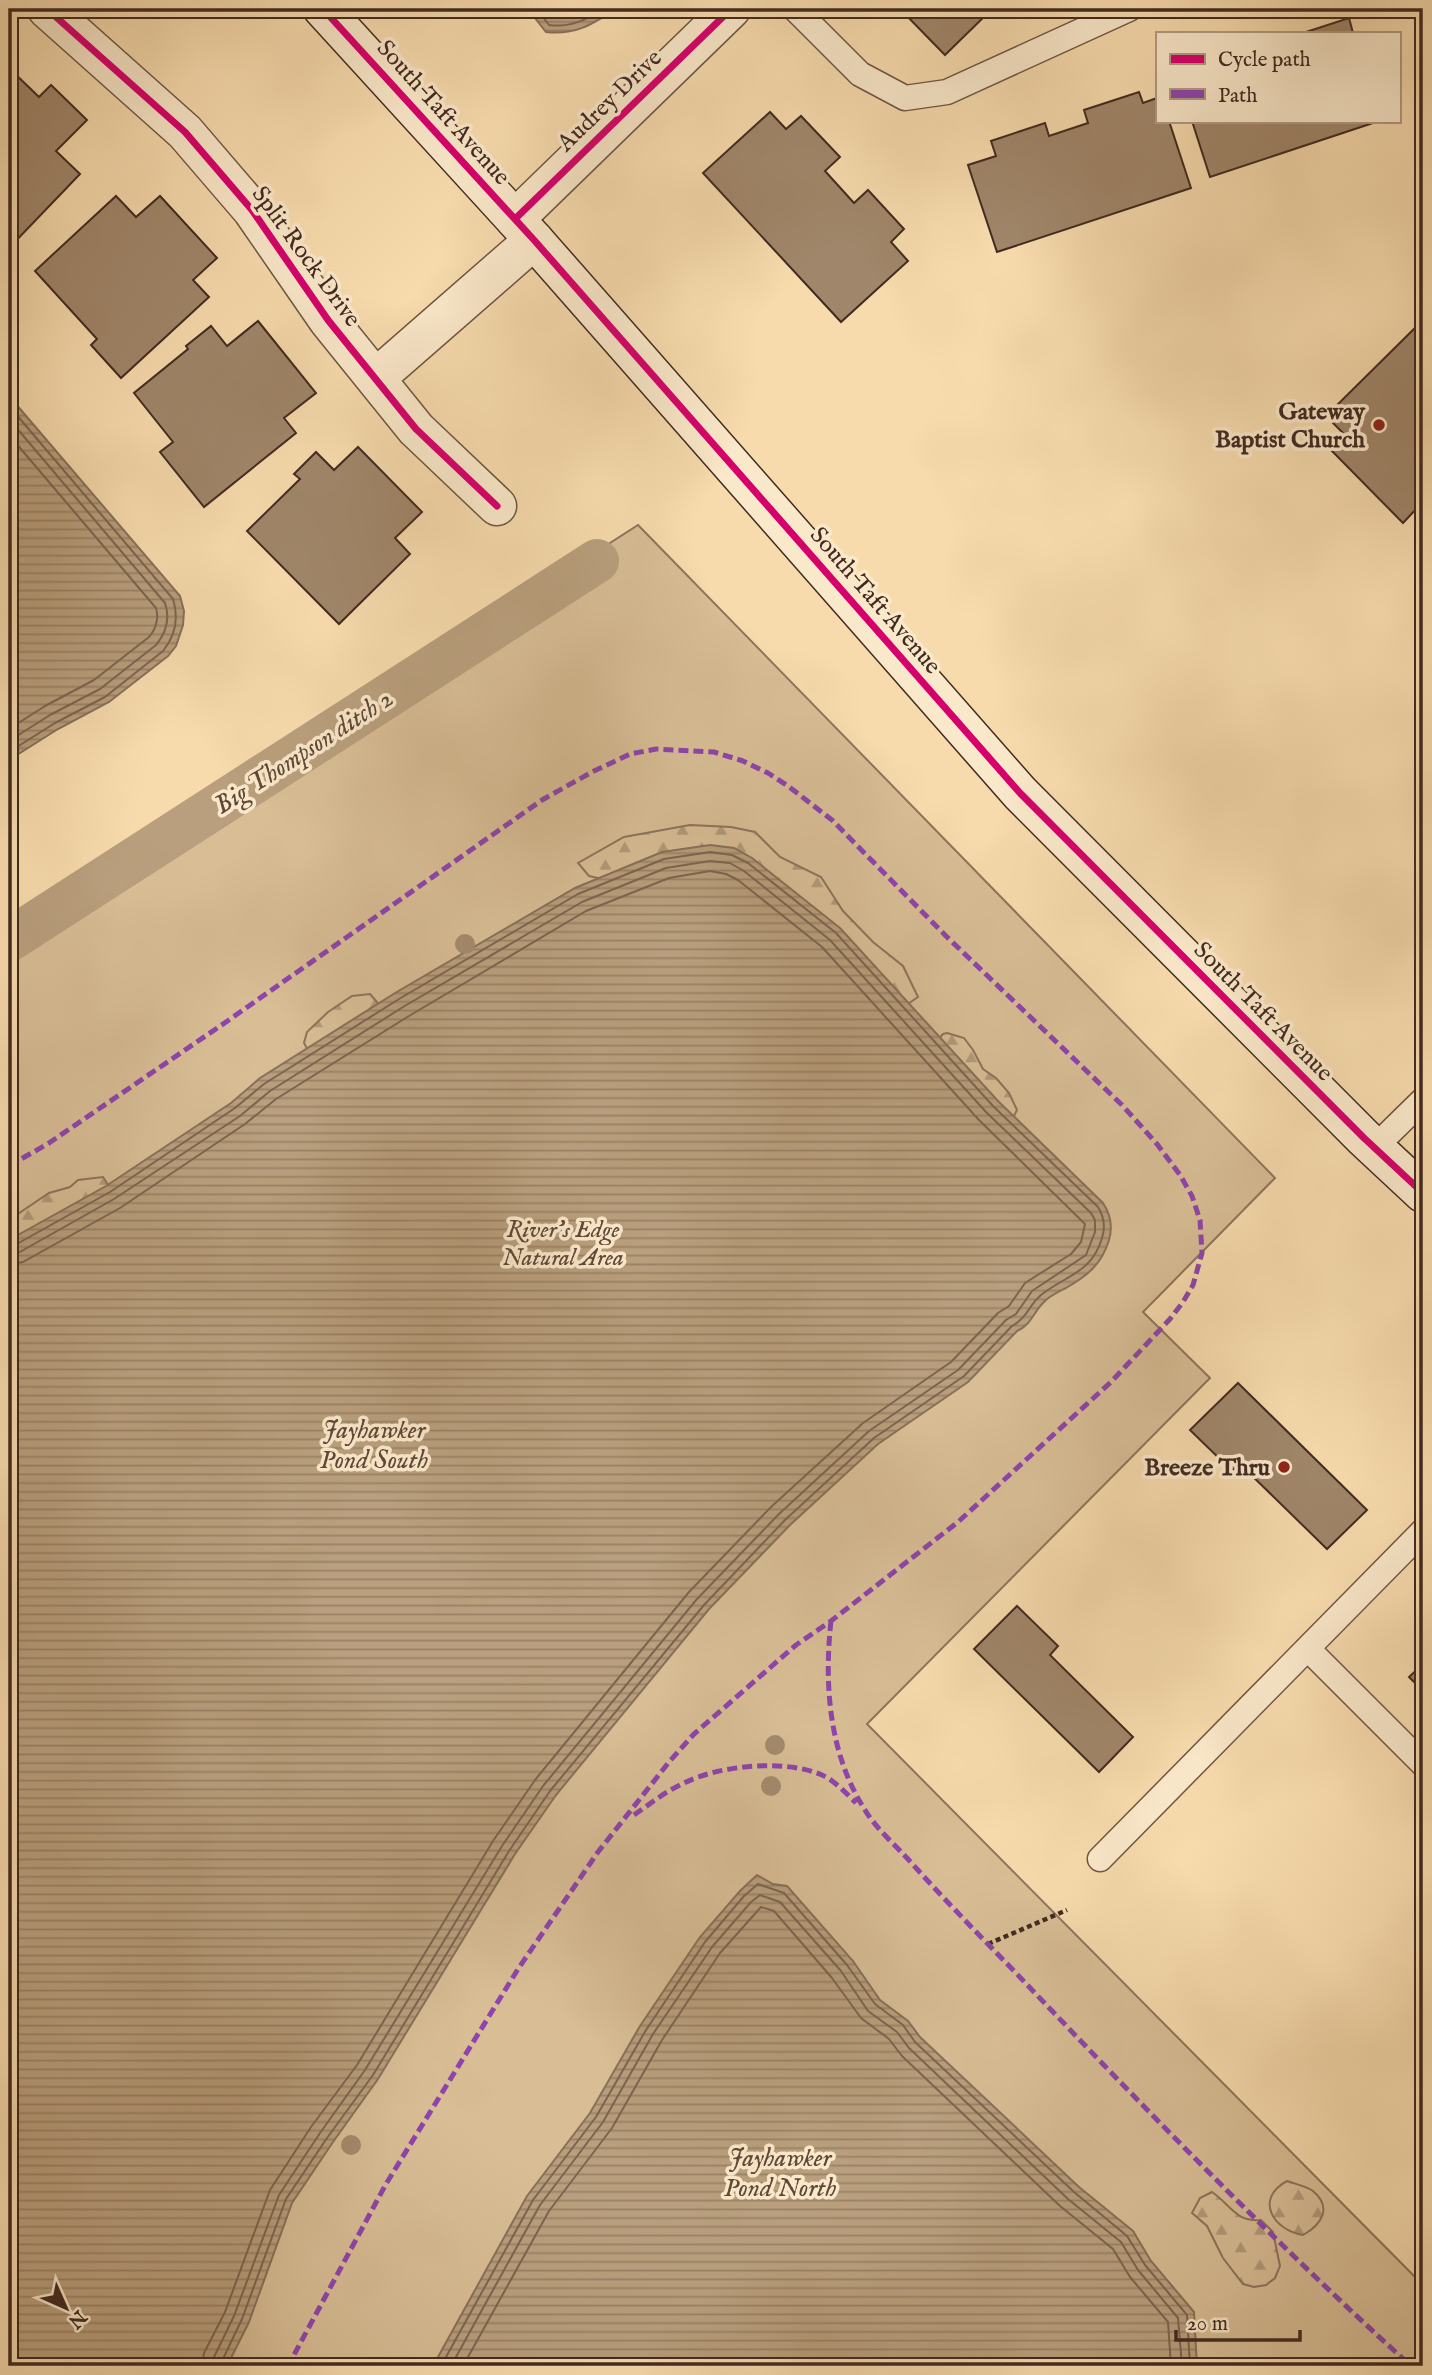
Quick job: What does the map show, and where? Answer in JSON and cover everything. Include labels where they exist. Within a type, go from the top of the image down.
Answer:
[{"type":"main road","name":"Split Rock Drive","points":[[47,9],[185,132],[252,210],[328,320],[416,429],[497,506]]},
{"type":"main road","name":"South Taft Avenue","points":[[323,9],[524,229],[1020,793],[1423,1193]]},
{"type":"main road","name":"Audrey Drive","points":[[376,378],[524,229],[731,9]]},
{"type":"lane","points":[[795,9],[860,74],[905,98],[947,92],[1129,9]]},
{"type":"lane","points":[[1375,1147],[1423,1100]]},
{"type":"lane","points":[[1100,1859],[1423,1531]]},
{"type":"lane","points":[[1308,1649],[1423,1763]]},
{"type":"path","points":[[988,1944],[1067,1910]]},
{"type":"green space","name":"River's Edge Natural Area","points":[[638,525],[1275,1178],[1143,1312],[1210,1378],[867,1724],[1423,2285],[1423,2366],[9,2366],[9,929]]},
{"type":"green space","points":[[690,825],[731,827],[755,832],[780,857],[821,877],[843,911],[873,942],[903,966],[918,997],[899,1010],[606,880],[589,876],[578,863],[624,837]]},
{"type":"green space","points":[[370,994],[388,1015],[312,1058],[304,1043],[307,1032],[328,1012],[352,996]]},
{"type":"green space","points":[[947,1033],[964,1038],[983,1069],[996,1078],[1009,1093],[1017,1110],[1007,1130],[932,1047]]},
{"type":"green space","points":[[103,1177],[115,1195],[9,1244],[9,1220],[49,1193],[70,1187],[78,1180]]},
{"type":"green space","points":[[1287,2181],[1313,2191],[1322,2204],[1319,2221],[1303,2235],[1283,2227],[1271,2213],[1271,2196]]},
{"type":"green space","points":[[1212,2192],[1239,2215],[1261,2220],[1273,2232],[1280,2266],[1275,2278],[1266,2285],[1254,2287],[1243,2284],[1223,2258],[1207,2226],[1192,2213],[1200,2198]]},
{"type":"water","points":[[528,9],[616,9],[583,28],[557,33],[546,32]]},
{"type":"water","points":[[9,396],[180,596],[184,611],[183,625],[176,646],[168,656],[109,702],[58,729],[9,760]]},
{"type":"water","name":"Jayhawker Pond South","points":[[710,845],[734,848],[752,858],[840,928],[998,1101],[1103,1203],[1111,1225],[1106,1248],[1093,1268],[1081,1279],[1045,1301],[1026,1326],[1017,1331],[968,1382],[878,1444],[790,1525],[709,1609],[556,1795],[515,1854],[378,2079],[292,2203],[249,2322],[227,2366],[9,2366],[9,1240],[106,1186],[231,1103],[260,1078],[395,993],[575,888],[662,852]]},
{"type":"water","name":"Jayhawker Pond North","points":[[757,1875],[773,1884],[787,1886],[853,1961],[880,2000],[908,2021],[920,2037],[1079,2187],[1133,2231],[1151,2261],[1194,2312],[1197,2366],[433,2366],[527,2196],[590,2113],[640,2026],[700,1937]]},
{"type":"building","points":[[900,9],[992,9],[945,55]]},
{"type":"building","points":[[1349,18],[1353,32],[1306,32]]},
{"type":"building","points":[[9,68],[39,97],[51,85],[87,120],[56,151],[80,174],[9,248]]},
{"type":"building","points":[[1139,92],[1143,103],[1156,98],[1156,122],[1169,122],[1191,188],[997,252],[968,165],[996,156],[991,141],[1045,123],[1049,136],[1088,123],[1084,110]]},
{"type":"building","points":[[770,112],[786,129],[801,116],[840,157],[825,171],[854,203],[868,190],[904,229],[891,242],[908,261],[841,322],[703,173]]},
{"type":"building","points":[[1192,122],[1376,122],[1210,177]]},
{"type":"building","points":[[116,196],[136,217],[160,196],[217,258],[193,280],[209,297],[121,378],[91,345],[97,339],[35,271]]},
{"type":"building","name":"Gateway Baptist Church","points":[[1423,320],[1423,514],[1417,508],[1403,523],[1330,449],[1345,435],[1326,416]]},
{"type":"building","points":[[258,321],[316,393],[284,418],[296,433],[204,507],[160,452],[173,442],[134,393],[188,349],[186,346],[211,326],[227,346]]},
{"type":"building","points":[[358,447],[422,512],[395,538],[410,554],[339,624],[247,531],[300,479],[294,474],[316,452],[334,470]]},
{"type":"building","name":"Breeze Thru","points":[[1238,1383],[1367,1510],[1327,1549],[1240,1464],[1232,1471],[1190,1430]]},
{"type":"building","points":[[1017,1606],[1058,1646],[1050,1655],[1133,1737],[1099,1772],[974,1649]]},
{"type":"building","points":[[1423,1664],[1423,1691],[1409,1677]]},
{"type":"waterway","name":"Big Thompson ditch 2","points":[[9,940],[597,561]]},
{"type":"marked path","points":[[9,1166],[49,1143],[226,1022],[542,800],[630,754],[656,749],[714,752],[743,761],[788,786],[832,820],[946,936],[1122,1105],[1180,1175],[1192,1196],[1200,1220],[1202,1253],[1193,1285],[1170,1319],[1111,1382],[958,1522],[796,1645],[694,1734],[669,1762],[598,1852],[518,1969],[386,2184],[288,2366]]},
{"type":"marked path","points":[[831,1621],[829,1694],[837,1742],[853,1788],[874,1823],[1112,2074],[1309,2271],[1411,2366]]},
{"type":"marked path","points":[[634,1815],[684,1783],[716,1772],[753,1766],[790,1767],[822,1775],[856,1803]]},
{"type":"cycle path","points":[[47,9],[185,132],[252,210],[328,320],[416,429],[497,506]]},
{"type":"cycle path","points":[[323,9],[534,240],[1020,793],[1364,1138],[1423,1193]]},
{"type":"cycle path","points":[[515,219],[731,9]]},
{"type":"place","name":"Gateway Baptist Church","points":[[1379,425]]},
{"type":"place","name":"Breeze Thru","points":[[1284,1467]]}]
